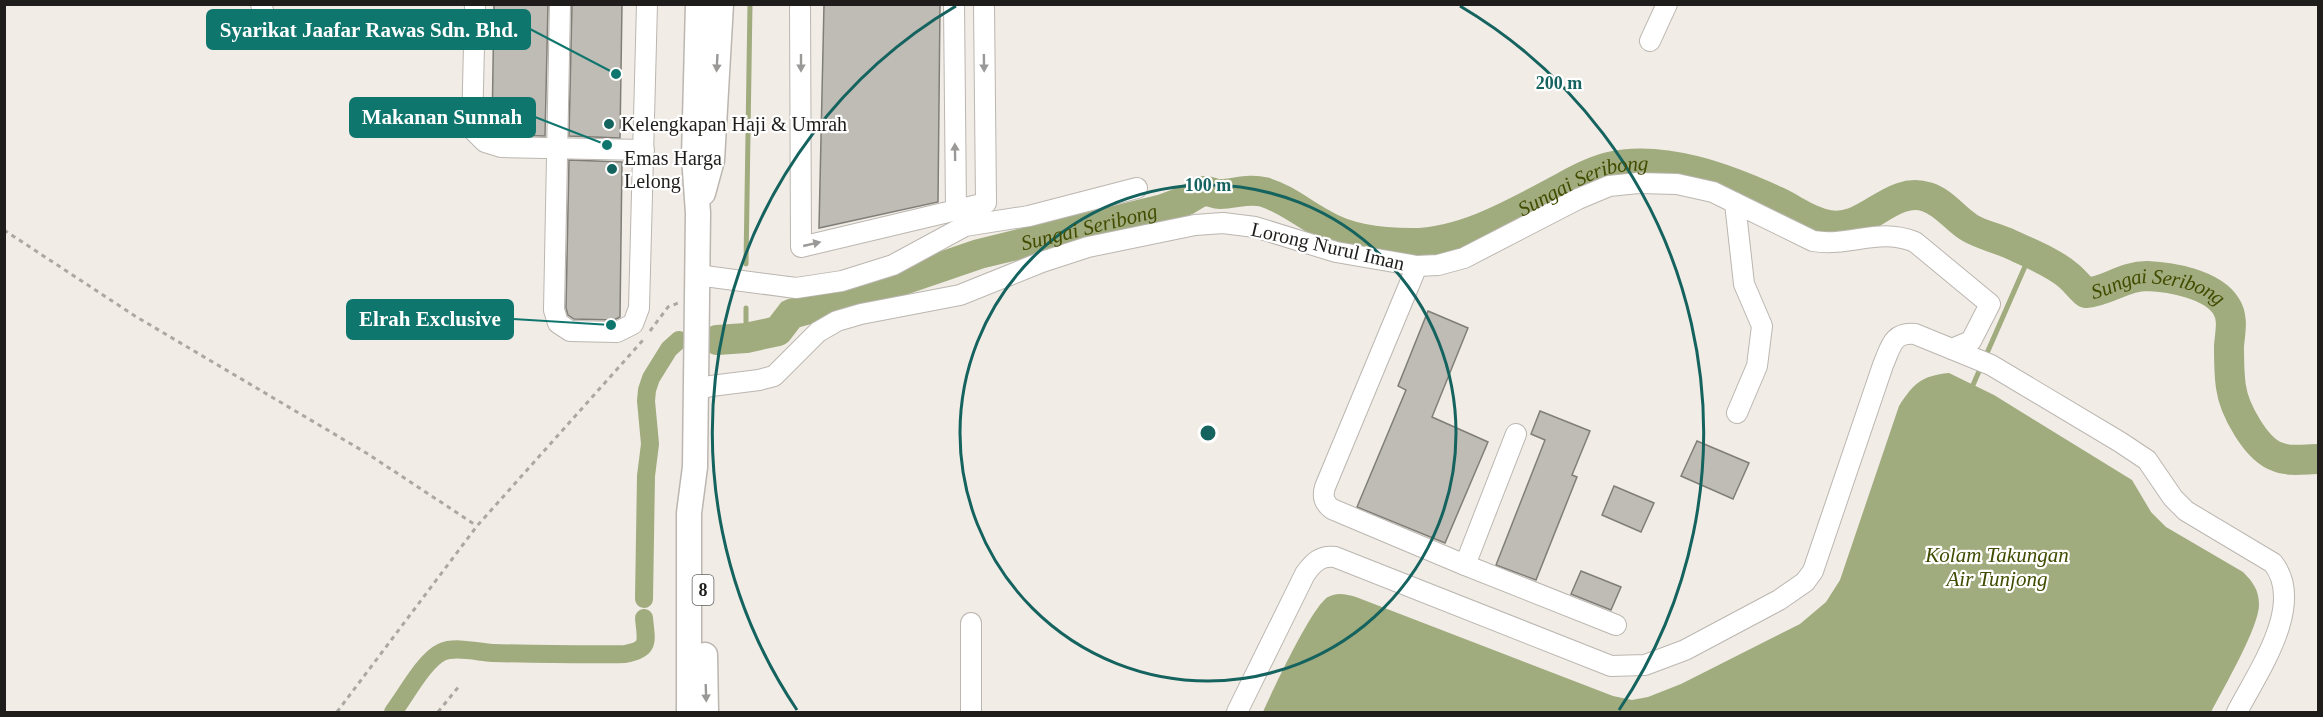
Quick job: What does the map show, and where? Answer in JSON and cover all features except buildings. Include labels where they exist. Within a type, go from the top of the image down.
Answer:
[{"type":"main road","name":"8","points":[[689,712],[689,513],[695,467],[698,213],[694,157],[699,4]]},
{"type":"main road","name":"8","points":[[698,213],[712,160],[721,4]]},
{"type":"main road","name":"8","points":[[695,467],[700,492],[706,712]]},
{"type":"street","points":[[261,4],[265,17],[274,21],[474,14],[472,129],[485,142],[501,147],[644,150]]},
{"type":"street","points":[[560,4],[554,310],[558,323],[570,331],[617,332],[633,324],[639,308],[647,4]]},
{"type":"street","points":[[800,4],[801,247],[986,203],[984,4]]},
{"type":"street","points":[[954,4],[956,210]]},
{"type":"street","points":[[1650,41],[1667,4]]},
{"type":"street","name":"Lorong Nurul Iman","points":[[695,390],[774,376],[818,332],[837,321],[861,314],[960,295],[1042,262],[1088,247],[1195,225],[1223,223],[1255,227],[1336,252],[1417,266],[1438,265],[1464,258],[1578,199],[1609,186],[1638,183],[1677,184],[1713,192],[1813,241],[1846,242],[1885,235],[1902,237],[1915,242],[1990,304],[1971,341],[1952,349]]},
{"type":"street","points":[[697,275],[796,288],[842,281],[893,265],[965,226],[1029,216],[1137,188]]},
{"type":"street","points":[[1735,203],[1744,284],[1762,326],[1757,366],[1737,412]]},
{"type":"street","points":[[1417,266],[1325,487],[1323,499],[1332,509],[1616,625]]},
{"type":"street","points":[[1237,712],[1305,574],[1320,558],[1328,556],[1611,666],[1645,666],[1685,650],[1779,600],[1805,582],[1813,571],[1893,342],[1900,335],[1915,334],[1982,362],[2120,442],[2146,460],[2173,498],[2186,511],[2265,557],[2281,573],[2285,598],[2276,635],[2236,712]]},
{"type":"street","points":[[1466,564],[1516,434]]},
{"type":"street","points":[[970,712],[971,623]]},
{"type":"path","points":[[4,230],[135,316],[368,454],[477,526]]},
{"type":"path","points":[[337,712],[477,526],[634,351],[668,307],[673,304],[696,303]]},
{"type":"path","points":[[438,712],[460,685]]},
{"type":"water","name":"Kolam Takungan Air Tunjong","points":[[1949,373],[1994,395],[2132,480],[2151,512],[2166,527],[2243,572],[2250,579],[2258,595],[2257,615],[2240,658],[2211,712],[1263,712],[1312,616],[1328,597],[1338,594],[1356,597],[1613,696],[1632,700],[1648,697],[1681,684],[1800,624],[1826,602],[1840,580],[1899,406],[1919,382],[1931,376]]},
{"type":"waterway","points":[[746,264],[750,4]]},
{"type":"waterway","name":"Sungai Seribong","points":[[717,340],[746,338],[778,331],[791,314],[862,294],[979,254],[1163,209],[1187,200],[1202,191],[1220,194],[1264,192],[1279,198],[1323,224],[1354,237],[1389,242],[1431,242],[1487,226],[1602,169],[1630,164],[1651,164],[1673,166],[1716,177],[1829,225],[1855,222],[1902,197],[1914,195],[1927,197],[1939,203],[1979,233],[2010,244],[2056,266],[2086,293],[2102,290],[2131,278],[2147,276],[2179,280],[2201,287],[2220,298],[2228,311],[2231,321],[2229,351],[2231,387],[2247,428],[2262,446],[2282,459],[2318,459]]},
{"type":"waterway","points":[[1973,385],[2030,255]]},
{"type":"waterway","points":[[746,308],[746,338]]},
{"type":"waterway","points":[[644,599],[646,476],[650,444],[647,390],[651,378],[669,349],[679,340]]},
{"type":"waterway","points":[[393,712],[428,663],[435,656],[447,650],[460,649],[492,653],[625,654],[639,650],[645,643],[644,618]]},
{"type":"place","name":"Syarikat Jaafar Rawas Sdn. Bhd.","points":[[616,74]]},
{"type":"place","name":"Kelengkapan Haji & Umrah","points":[[609,124]]},
{"type":"place","name":"Makanan Sunnah","points":[[607,145]]},
{"type":"place","name":"Emas Harga Lelong","points":[[612,169]]},
{"type":"place","name":"Elrah Exclusive","points":[[611,325]]}]
